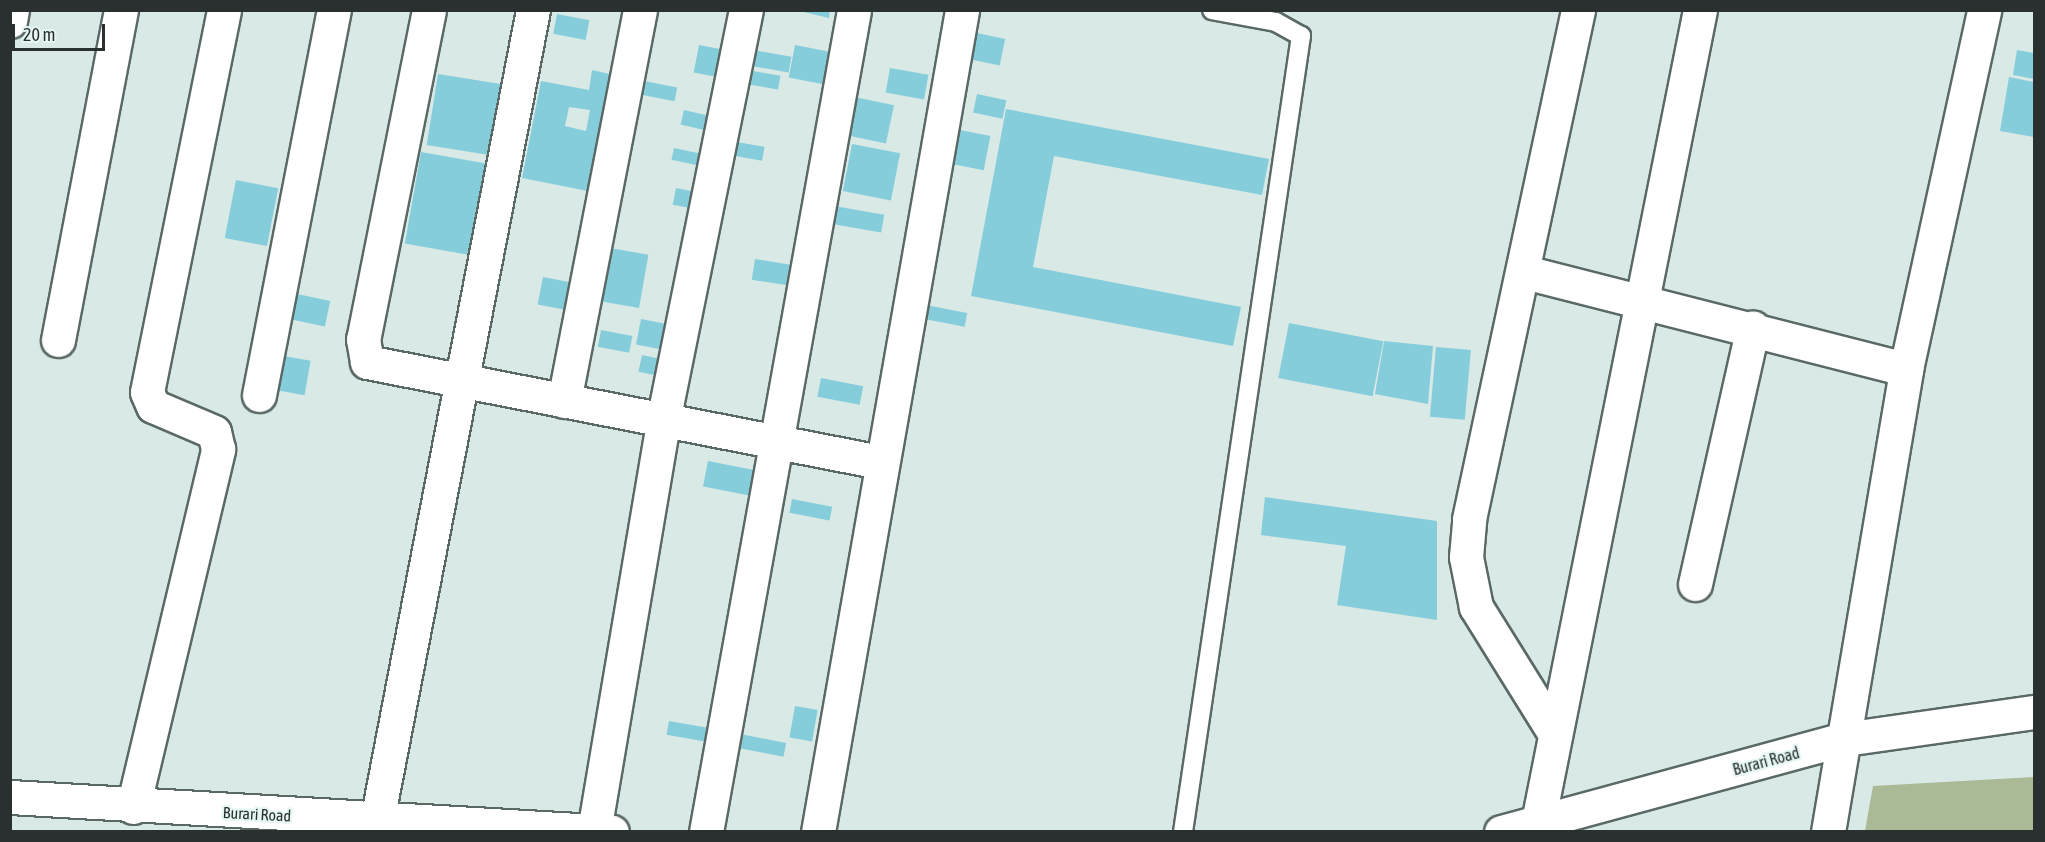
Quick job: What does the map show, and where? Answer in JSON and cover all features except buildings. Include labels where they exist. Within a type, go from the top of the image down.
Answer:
[{"type":"street","points":[[10,21],[12,10]]},
{"type":"street","points":[[58,340],[121,10]]},
{"type":"street","points":[[133,807],[219,448],[214,432],[153,406],[147,392],[224,10]]},
{"type":"street","points":[[259,395],[334,10]]},
{"type":"street","points":[[429,10],[362,353],[367,362],[777,444],[880,462]]},
{"type":"street","points":[[377,820],[533,10]]},
{"type":"street","points":[[564,401],[640,10]]},
{"type":"street","points":[[603,831],[663,421],[746,10]]},
{"type":"street","points":[[706,831],[854,10]]},
{"type":"street","points":[[818,831],[880,462],[962,10]]},
{"type":"street","points":[[1555,734],[1476,607],[1466,557],[1469,519],[1525,272],[1578,10]]},
{"type":"street","points":[[1538,822],[1700,10]]},
{"type":"street","points":[[1828,831],[1906,369],[1984,10]]},
{"type":"street","points":[[1525,272],[1753,327],[1906,369]]},
{"type":"street","points":[[1695,584],[1753,327]]},
{"type":"street","name":"Burari Road","points":[[1501,831],[1844,739],[2034,712]]},
{"type":"street","name":"Burari Road","points":[[10,797],[133,807],[603,831]]},
{"type":"lane","points":[[1183,831],[1301,36],[1276,22],[1212,10]]},
{"type":"green space","points":[[2034,777],[2034,831],[1865,831],[1873,786]]}]
